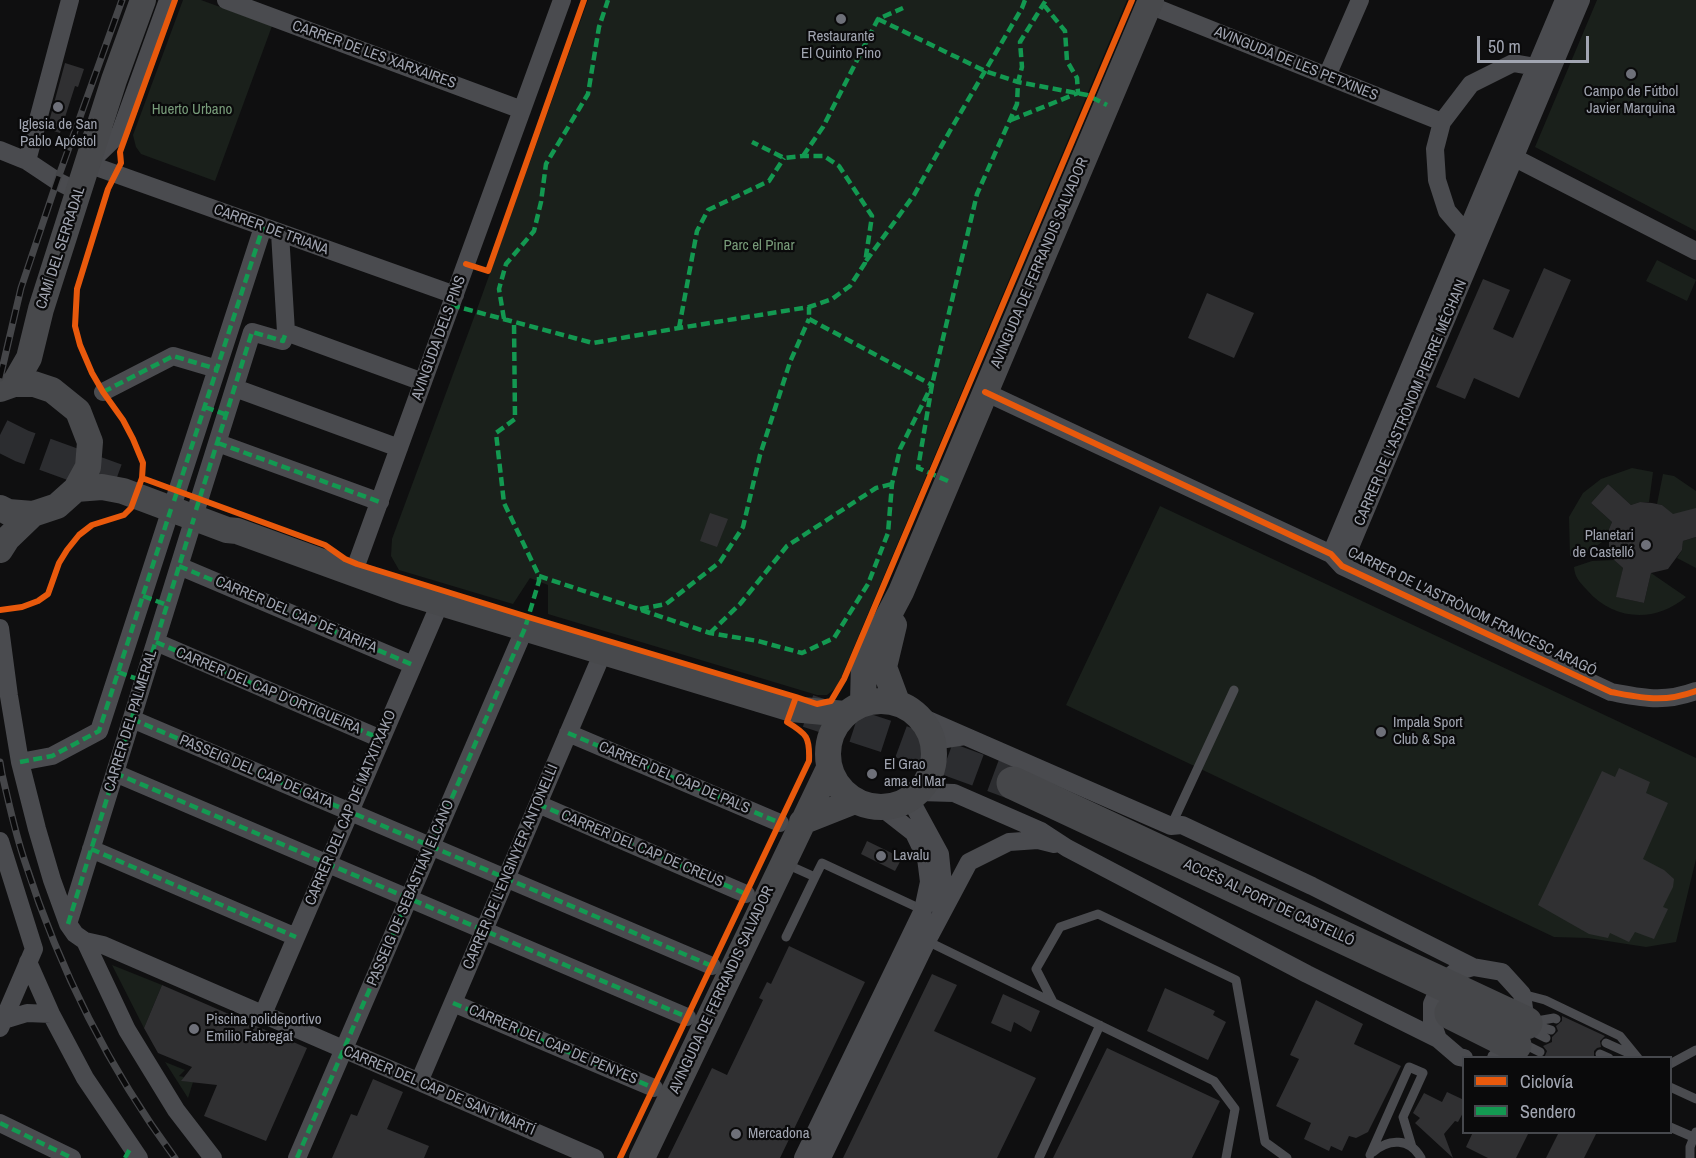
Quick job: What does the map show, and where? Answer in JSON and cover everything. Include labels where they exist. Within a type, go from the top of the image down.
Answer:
[{"type":"highway","name":"ACCÉS AL PORT DE CASTELLÓ","points":[[1010,789],[1106,841],[1530,1035]]},
{"type":"street","points":[[27,161],[70,0]]},
{"type":"street","name":"CAMÍ DEL SERRADAL","points":[[7,387],[29,358],[41,309],[114,80],[143,0]]},
{"type":"street","name":"CAMÍ DEL SERRADAL","points":[[88,164],[120,133],[168,0]]},
{"type":"street","name":"CARRER DE LES XARXAIRES","points":[[226,0],[522,110]]},
{"type":"street","name":"AVINGUDA DELS PINS","points":[[353,574],[562,0]]},
{"type":"street","points":[[1328,76],[1360,0]]},
{"type":"street","points":[[1543,70],[1564,0]]},
{"type":"street","points":[[1543,70],[1581,0]]},
{"type":"street","name":"AVINGUDA DE LES PETXINES","points":[[1150,2],[1442,122]]},
{"type":"street","name":"AVINGUDA DE FERRANDIS SALVADOR","points":[[854,709],[864,662],[901,592],[1150,2]]},
{"type":"street","points":[[1473,237],[1447,211],[1437,180],[1435,149],[1442,122],[1471,84],[1512,63],[1543,70]]},
{"type":"street","name":"CARRER DE L'ASTRÒNOM PIERRE MÉCHAIN","points":[[1473,237],[1515,158],[1543,70]]},
{"type":"street","name":"CARRER DE L'ASTRÒNOM PIERRE MÉCHAIN","points":[[1336,560],[1543,70]]},
{"type":"street","points":[[0,150],[27,161],[57,181],[79,192]]},
{"type":"street","points":[[1515,158],[1696,251]]},
{"type":"street","name":"CARRER DE TRIANA","points":[[88,164],[455,295]]},
{"type":"street","points":[[272,230],[286,332],[423,382]]},
{"type":"street","name":"CARRER DEL PALMERAL","points":[[68,924],[179,566],[184,510],[204,407],[272,230]]},
{"type":"street","name":"CAMÍ DEL SERRADAL","points":[[36,332],[41,362],[52,390]]},
{"type":"street","name":"CARRER DEL PALMERAL","points":[[20,762],[52,756],[99,731],[143,596],[218,443],[252,332],[283,341],[286,332]]},
{"type":"street","points":[[103,392],[172,356],[217,369]]},
{"type":"street","points":[[7,387],[34,384],[52,390],[78,411],[103,468],[112,477],[184,510]]},
{"type":"street","points":[[235,388],[399,448]]},
{"type":"street","name":"CARRER DE L'ASTRÒNOM FRANCESC ARAGÓ","points":[[986,392],[1611,692],[1651,700],[1681,697],[1696,691]]},
{"type":"street","points":[[204,407],[226,415]]},
{"type":"street","points":[[0,508],[8,512],[33,514],[57,506],[76,489],[88,467],[90,442]]},
{"type":"street","points":[[218,443],[380,502]]},
{"type":"street","points":[[76,489],[102,487],[123,491],[230,522],[237,531],[440,603],[792,709],[854,709],[880,700],[897,702],[919,716],[1172,826],[1182,825],[1473,966],[1502,972],[1530,1035]]},
{"type":"street","points":[[0,550],[7,539],[33,514]]},
{"type":"street","name":"CARRER DEL CAP DE TARIFA","points":[[179,566],[413,665]]},
{"type":"street","name":"AVINGUDA DE FERRANDIS SALVADOR","points":[[897,702],[884,667],[901,592]]},
{"type":"street","points":[[143,596],[167,605]]},
{"type":"street","name":"CARRER DEL CAP DE MATXITXAKO","points":[[263,1014],[440,603]]},
{"type":"street","points":[[0,628],[20,762],[49,870],[68,924],[75,934],[85,941],[127,1030],[176,1110],[213,1158]]},
{"type":"street","name":"PASSEIG DE SEBASTIÁN ELCANO","points":[[297,1158],[525,628]]},
{"type":"street","name":"CARRER DEL CAP D'ORTIGUEIRA","points":[[156,642],[381,739]]},
{"type":"street","name":"CARRER DE L'ENGINYER ANTONELLI","points":[[419,1082],[603,652]]},
{"type":"street","points":[[118,672],[143,681]]},
{"type":"street","points":[[792,709],[829,755],[838,787],[855,801],[882,808],[914,833],[926,858],[929,882],[923,910],[803,1158]]},
{"type":"street","points":[[829,755],[834,727],[854,709]]},
{"type":"street","points":[[882,808],[897,805],[914,795],[933,768],[933,741],[919,716]]},
{"type":"street","name":"PASSEIG DEL CAP DE GATA","points":[[132,719],[712,966]]},
{"type":"street","name":"CARRER DEL CAP DE PALS","points":[[568,733],[791,823]]},
{"type":"street","points":[[933,741],[965,736]]},
{"type":"street","name":"AVINGUDA DE FERRANDIS SALVADOR","points":[[642,1158],[783,862],[791,823],[829,755]]},
{"type":"street","points":[[115,773],[687,1017]]},
{"type":"street","points":[[914,795],[954,793],[1041,831],[1067,848],[1307,974],[1438,1039],[1462,1058]]},
{"type":"street","points":[[914,795],[940,854],[943,884],[928,938]]},
{"type":"street","points":[[791,823],[855,801]]},
{"type":"street","name":"CARRER DEL CAP DE CREUS","points":[[538,804],[746,894]]},
{"type":"street","points":[[822,1158],[928,938],[969,862],[1009,842],[1038,840],[1067,848]]},
{"type":"street","points":[[0,841],[31,955],[51,1014],[132,1154]]},
{"type":"street","points":[[91,849],[296,937]]},
{"type":"street","name":"CARRER DEL CAP DE SANT MARTÍ","points":[[85,941],[103,945],[595,1158]]},
{"type":"street","points":[[2,1024],[31,955]]},
{"type":"street","points":[[1438,1039],[1432,1022],[1437,994],[1455,972],[1473,966]]},
{"type":"street","name":"CARRER DEL CAP DE PENYES","points":[[453,1003],[654,1088]]},
{"type":"street","points":[[2,1024],[27,1013],[51,1014]]},
{"type":"street","points":[[0,1123],[72,1158]]},
{"type":"lane","points":[[1172,826],[1234,690]]},
{"type":"lane","points":[[783,862],[815,878]]},
{"type":"lane","points":[[786,937],[822,862],[923,910]]},
{"type":"lane","points":[[1053,1002],[1036,969],[1060,927],[1098,914],[1236,980],[1265,1142],[1287,1158]]},
{"type":"lane","points":[[928,938],[1214,1081],[1235,1108],[1226,1158]]},
{"type":"lane","points":[[1530,1035],[1545,1000],[1620,1036],[1636,1056]]},
{"type":"lane","points":[[1039,1158],[1100,1025]]},
{"type":"lane","points":[[1606,1043],[1634,1056]]},
{"type":"lane","points":[[1672,1063],[1696,1050]]},
{"type":"lane","points":[[1369,1156],[1409,1067],[1423,1073],[1403,1117],[1412,1147],[1421,1158]]},
{"type":"lane","points":[[1672,1088],[1696,1100]]},
{"type":"lane","points":[[1672,1128],[1694,1142],[1690,1158]]},
{"type":"lane","points":[[1369,1156],[1382,1145],[1397,1142],[1412,1147]]},
{"type":"green space","name":"Huerto Urbano","points":[[183,0],[201,0],[272,26],[215,181],[141,154],[136,147],[133,135]]},
{"type":"green space","name":"Parc el Pinar","points":[[588,0],[1127,0],[837,687],[827,695],[817,695],[548,614],[548,585],[530,578],[513,604],[399,570],[391,556],[392,539]]},
{"type":"green space","name":"Campo de Fútbol Javier Marquina","points":[[1597,0],[1696,0],[1696,231],[1535,147]]},
{"type":"green space","points":[[1657,260],[1696,280],[1687,301],[1646,281]]},
{"type":"green space","points":[[1632,468],[1653,472],[1649,502],[1631,505],[1608,484],[1591,503],[1612,522],[1608,538],[1586,553],[1570,556],[1569,517],[1583,493],[1601,479]]},
{"type":"green space","points":[[1663,474],[1674,476],[1696,491],[1696,510],[1673,515],[1662,505],[1657,504]]},
{"type":"green space","name":"Impala Sport Club & Spa","points":[[1160,506],[1696,758],[1696,859],[1676,942],[1646,947],[1588,938],[1554,937],[1066,705]]},
{"type":"green space","points":[[1696,537],[1696,568],[1677,558],[1682,550],[1683,541]]},
{"type":"green space","points":[[1614,560],[1623,568],[1617,597],[1644,603],[1651,573],[1686,597],[1661,611],[1648,614],[1622,613],[1610,608],[1582,584],[1576,577],[1574,567],[1592,561]]},
{"type":"green space","points":[[112,965],[162,985],[144,1028]]},
{"type":"green space","points":[[165,1062],[185,1070],[179,1076],[184,1077],[182,1081],[193,1082],[188,1098]]},
{"type":"building","name":"Iglesia de San Pablo Apóstol","points":[[65,63],[84,69],[78,87],[75,86],[60,133],[47,129]]},
{"type":"building","points":[[1544,268],[1571,280],[1519,398],[1474,378],[1465,399],[1436,387],[1483,279],[1510,290],[1493,329],[1513,338]]},
{"type":"building","points":[[1207,293],[1254,313],[1234,358],[1188,338]]},
{"type":"building","name":"Planetari de Castelló","points":[[1608,484],[1631,505],[1640,502],[1662,505],[1673,514],[1696,508],[1696,537],[1683,541],[1682,550],[1668,569],[1651,573],[1644,603],[1616,597],[1623,568],[1614,560],[1609,549],[1609,529],[1612,522],[1591,503]]},
{"type":"building","points":[[710,513],[728,519],[717,547],[700,541]]},
{"type":"building","points":[[1619,768],[1650,782],[1646,793],[1668,803],[1643,859],[1664,870],[1674,879],[1673,887],[1663,907],[1668,909],[1654,939],[1635,932],[1629,942],[1610,933],[1608,938],[1589,934],[1538,905],[1602,771],[1615,777]]},
{"type":"building","name":"Lavalu","points":[[867,841],[902,858],[895,871],[861,854]]},
{"type":"building","points":[[789,946],[865,982],[780,1158],[668,1158],[712,1068],[727,1075],[763,1000],[759,998],[767,982],[771,984]]},
{"type":"building","points":[[932,974],[957,985],[934,1031],[1036,1078],[997,1158],[843,1158]]},
{"type":"building","points":[[162,985],[307,1048],[266,1141],[204,1116],[217,1085],[181,1081],[192,1067],[158,1053],[144,1028]]},
{"type":"building","points":[[1165,988],[1215,1011],[1213,1015],[1226,1022],[1208,1060],[1147,1031]]},
{"type":"building","points":[[1003,994],[1040,1011],[1031,1032],[1014,1022],[1011,1032],[991,1023]]},
{"type":"building","points":[[1316,1000],[1363,1024],[1354,1044],[1401,1066],[1368,1132],[1356,1138],[1349,1136],[1342,1151],[1331,1146],[1329,1151],[1304,1139],[1311,1123],[1276,1106],[1299,1059],[1290,1055]]},
{"type":"building","points":[[1562,1016],[1605,1036],[1600,1041],[1601,1047],[1594,1051],[1594,1056],[1545,1056],[1547,1051],[1543,1046],[1552,1042],[1552,1037],[1558,1031],[1556,1026],[1562,1021]]},
{"type":"building","points":[[1107,1048],[1220,1101],[1192,1158],[1053,1158]]},
{"type":"building","points":[[373,1079],[403,1092],[387,1129],[429,1146],[424,1158],[332,1158],[351,1114],[357,1116]]},
{"type":"building","points":[[1447,1092],[1462,1099],[1462,1115],[1458,1122],[1455,1121],[1444,1134],[1453,1158],[1415,1123],[1420,1118],[1413,1113],[1424,1093],[1442,1102]]},
{"type":"building","points":[[1472,1134],[1528,1134],[1516,1158],[1488,1158],[1466,1147]]},
{"type":"building","points":[[1558,1134],[1596,1134],[1584,1158],[1546,1158]]},
{"type":"tunnel","points":[[0,435],[22,446],[116,480]]},
{"type":"tunnel","points":[[808,711],[888,737],[1013,783]]},
{"type":"railway","points":[[0,378],[21,288],[122,0]]},
{"type":"railway","points":[[0,762],[21,851],[38,902],[70,979],[128,1089],[175,1158]]},
{"type":"marked path","points":[[504,319],[499,289],[506,264],[534,231],[546,164],[588,94],[599,27],[608,0]]},
{"type":"marked path","points":[[866,261],[914,195],[1025,0]]},
{"type":"marked path","points":[[948,481],[918,468],[932,385],[977,194],[1017,104],[1018,82],[1022,67],[1020,42],[1046,0]]},
{"type":"marked path","points":[[1011,120],[1078,93],[1077,78],[1067,61],[1065,31],[1043,4]]},
{"type":"marked path","points":[[803,156],[823,127],[878,19],[903,8]]},
{"type":"marked path","points":[[878,19],[985,71],[1018,82],[1087,95],[1107,105]]},
{"type":"marked path","points":[[451,305],[593,343],[809,307],[832,299],[850,286],[865,263],[872,216],[839,166],[824,156],[784,158],[752,142]]},
{"type":"marked path","points":[[679,328],[697,231],[708,210],[769,181],[784,158]]},
{"type":"marked path","points":[[174,501],[263,227]]},
{"type":"marked path","points":[[539,576],[710,633],[758,641],[802,653],[834,638],[868,584],[888,533],[892,484],[900,449],[932,385],[809,319],[809,307]]},
{"type":"marked path","points":[[640,609],[666,604],[720,562],[743,527],[760,455],[790,362],[809,319]]},
{"type":"marked path","points":[[297,1158],[525,628],[539,581],[539,576],[504,503],[496,433],[515,419],[514,322]]},
{"type":"marked path","points":[[196,510],[252,332],[283,341],[286,332]]},
{"type":"marked path","points":[[103,392],[173,356],[217,369]]},
{"type":"marked path","points":[[205,407],[227,415]]},
{"type":"marked path","points":[[218,443],[380,502]]},
{"type":"marked path","points":[[710,633],[740,604],[787,546],[876,488],[892,484]]},
{"type":"marked path","points":[[20,762],[52,756],[99,731],[171,509]]},
{"type":"marked path","points":[[68,924],[194,518]]},
{"type":"marked path","points":[[179,566],[413,665]]},
{"type":"marked path","points":[[143,596],[167,605]]},
{"type":"marked path","points":[[156,642],[381,739]]},
{"type":"marked path","points":[[118,672],[143,681]]},
{"type":"marked path","points":[[132,719],[712,966]]},
{"type":"marked path","points":[[568,733],[780,823]]},
{"type":"marked path","points":[[115,773],[687,1017]]},
{"type":"marked path","points":[[538,804],[746,894]]},
{"type":"marked path","points":[[91,849],[296,937]]},
{"type":"marked path","points":[[453,1003],[654,1088]]},
{"type":"marked path","points":[[0,1123],[72,1158]]},
{"type":"marked path","points":[[125,1158],[131,1147]]},
{"type":"cycle path","points":[[0,610],[22,607],[48,594],[59,563],[79,535],[92,525],[124,515],[131,508],[142,478],[143,463],[133,439],[92,373],[80,345],[75,326],[77,289],[108,189],[121,163],[120,152],[175,0]]},
{"type":"cycle path","points":[[466,264],[488,271],[584,0]]},
{"type":"cycle path","points":[[620,1158],[809,761],[809,746],[806,737],[787,722],[796,697],[817,704],[831,701],[844,679],[1132,0]]},
{"type":"cycle path","points":[[985,392],[1331,554],[1342,566],[1611,692],[1663,698],[1696,691]]},
{"type":"cycle path","points":[[142,478],[325,545],[345,559],[357,564],[796,697]]},
{"type":"place","name":"Restaurante El Quinto Pino","points":[[841,19]]},
{"type":"place","name":"Campo de Fútbol Javier Marquina","points":[[1631,74]]},
{"type":"place","name":"Iglesia de San Pablo Apóstol","points":[[58,107]]},
{"type":"place","name":"Planetari de Castelló","points":[[1646,545]]},
{"type":"place","name":"Impala Sport Club & Spa","points":[[1381,732]]},
{"type":"place","name":"El Grao ama el Mar","points":[[872,774]]},
{"type":"place","name":"Lavalu","points":[[881,856]]},
{"type":"place","name":"Piscina polideportivo Emilio Fabregat","points":[[194,1029]]},
{"type":"place","name":"Mercadona","points":[[736,1134]]}]
